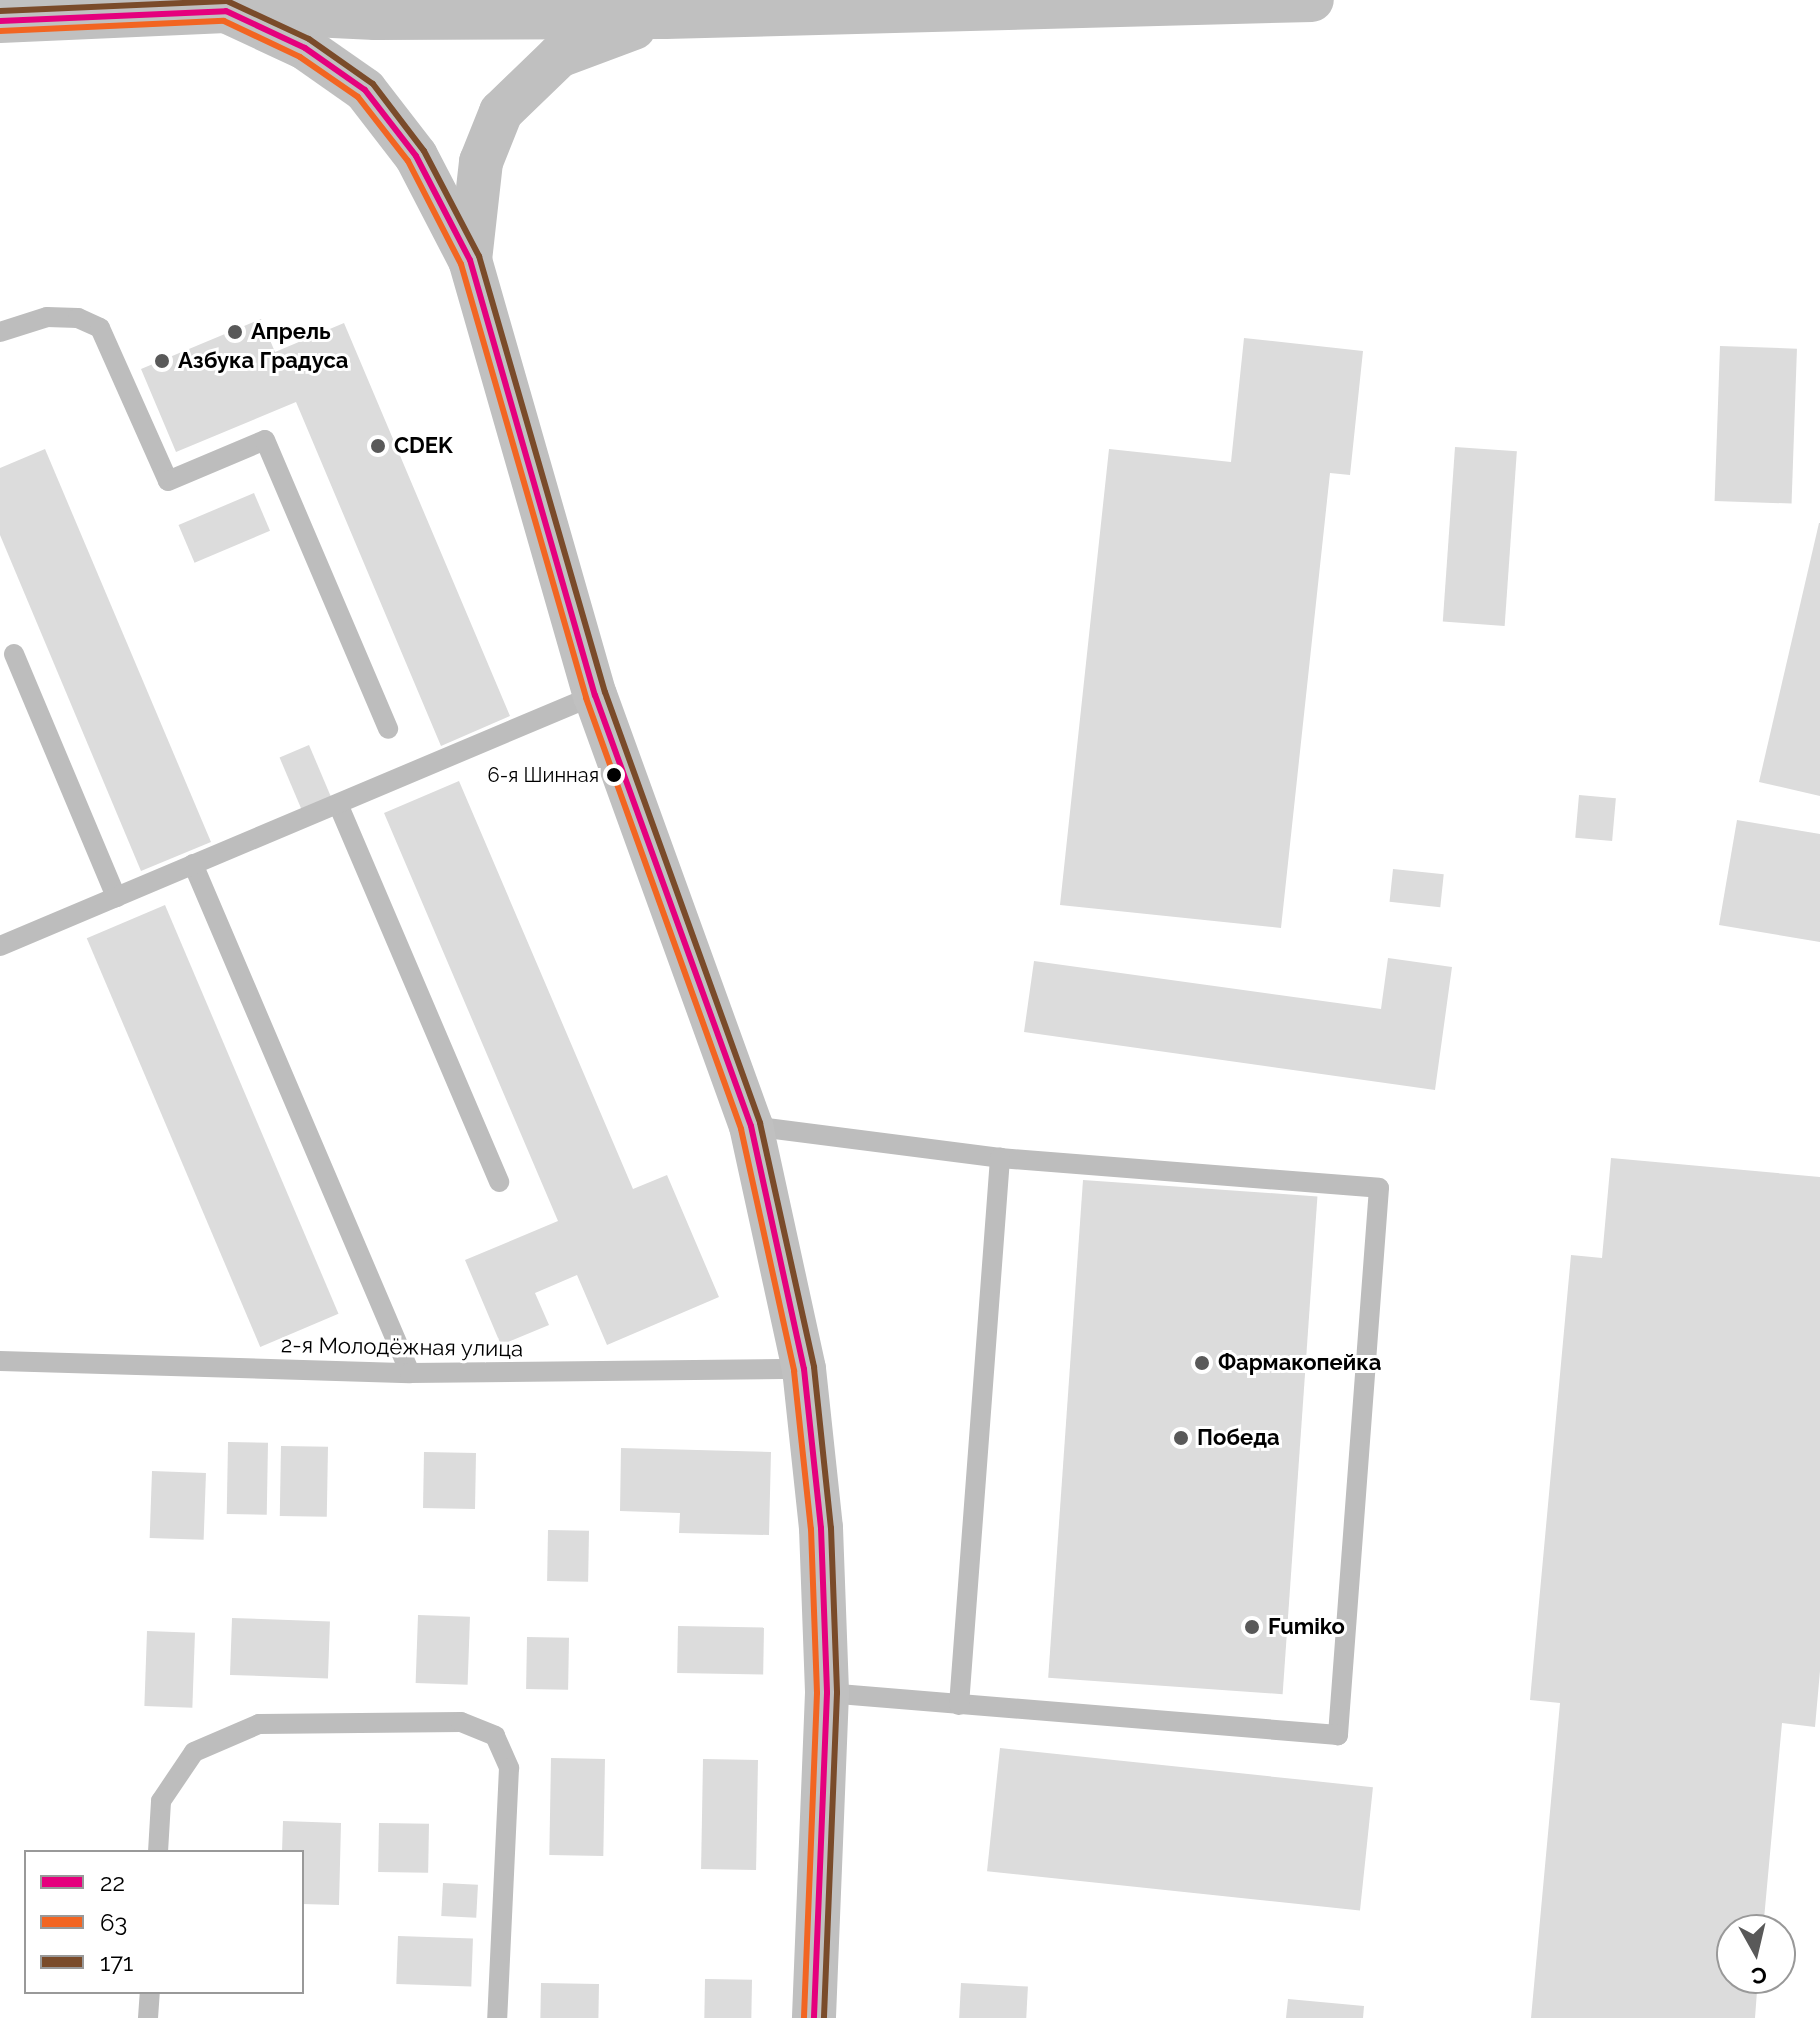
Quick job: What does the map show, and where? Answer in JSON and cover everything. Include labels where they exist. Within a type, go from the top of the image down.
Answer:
[{"type":"main road","points":[[0,21],[226,11],[375,18],[665,17],[1312,0]]},
{"type":"main road","points":[[226,11],[305,48],[365,90],[416,156],[470,260],[595,695],[751,1126],[804,1369],[821,1528],[827,1693],[814,2018]]},
{"type":"main road","points":[[470,260],[481,162],[501,112],[559,56],[665,17]]},
{"type":"lane","points":[[0,332],[47,317],[78,318],[100,328],[168,481],[265,440],[388,729]]},
{"type":"lane","points":[[14,654],[116,897]]},
{"type":"lane","points":[[0,946],[595,695]]},
{"type":"lane","points":[[338,804],[499,1182]]},
{"type":"lane","points":[[193,864],[410,1373]]},
{"type":"lane","points":[[751,1126],[1000,1158],[1379,1188],[1338,1735],[827,1693]]},
{"type":"lane","points":[[959,1705],[1000,1158]]},
{"type":"lane","name":"2-я Молодёжная улица","points":[[0,1361],[410,1373],[804,1369]]},
{"type":"lane","points":[[158,1850],[161,1801],[194,1752],[259,1724],[461,1722],[495,1736],[509,1768],[497,2018]]},
{"type":"lane","points":[[148,2018],[150,1994]]},
{"type":"building","points":[[261,319],[275,352],[344,323],[510,716],[441,746],[296,402],[176,452],[141,369]]},
{"type":"building","points":[[1244,338],[1363,351],[1350,475],[1330,473],[1281,928],[1060,905],[1109,449],[1231,462]]},
{"type":"building","points":[[1720,346],[1797,349],[1792,504],[1715,501]]},
{"type":"building","points":[[1455,447],[1517,451],[1505,626],[1443,622]]},
{"type":"building","points":[[45,449],[211,842],[141,871],[0,535],[0,468]]},
{"type":"building","points":[[254,493],[270,531],[195,563],[179,525]]},
{"type":"building","points":[[1820,523],[1820,796],[1759,782]]},
{"type":"building","points":[[309,745],[332,798],[302,811],[280,758]]},
{"type":"building","points":[[459,781],[633,1189],[667,1175],[719,1297],[607,1345],[577,1275],[535,1293],[549,1325],[501,1345],[465,1260],[558,1221],[384,813]]},
{"type":"building","points":[[1579,795],[1616,798],[1612,841],[1575,838]]},
{"type":"building","points":[[1737,820],[1820,834],[1820,942],[1719,925]]},
{"type":"building","points":[[1393,869],[1444,874],[1440,907],[1390,902]]},
{"type":"building","points":[[165,905],[338,1314],[260,1347],[87,938]]},
{"type":"building","points":[[1388,958],[1452,967],[1435,1090],[1024,1032],[1034,961],[1381,1009]]},
{"type":"building","points":[[1611,1158],[1820,1177],[1820,1671],[1815,1727],[1782,1723],[1764,1914],[1716,1914],[1716,1994],[1757,1994],[1755,2018],[1531,2018],[1560,1703],[1530,1700],[1571,1255],[1602,1258]]},
{"type":"building","name":"Победа","points":[[1083,1180],[1317,1196],[1283,1694],[1048,1678]]},
{"type":"building","points":[[228,1442],[268,1443],[267,1515],[227,1514]]},
{"type":"building","points":[[281,1446],[328,1447],[327,1517],[280,1516]]},
{"type":"building","points":[[621,1448],[771,1452],[769,1535],[679,1533],[680,1513],[620,1511]]},
{"type":"building","points":[[424,1452],[476,1453],[475,1509],[423,1508]]},
{"type":"building","points":[[152,1471],[206,1473],[204,1540],[150,1538]]},
{"type":"building","points":[[548,1530],[589,1531],[588,1582],[547,1581]]},
{"type":"building","points":[[418,1615],[470,1617],[468,1685],[416,1683]]},
{"type":"building","points":[[232,1618],[330,1621],[328,1678],[230,1675]]},
{"type":"building","points":[[678,1626],[764,1628],[763,1674],[677,1673]]},
{"type":"building","points":[[147,1631],[195,1633],[192,1708],[144,1706]]},
{"type":"building","points":[[527,1637],[569,1638],[568,1690],[526,1689]]},
{"type":"building","points":[[1000,1748],[1373,1787],[1360,1911],[987,1871]]},
{"type":"building","points":[[551,1758],[605,1759],[603,1856],[549,1855]]},
{"type":"building","points":[[703,1759],[758,1760],[756,1870],[701,1869]]},
{"type":"building","points":[[283,1821],[341,1823],[339,1905],[304,1904],[304,1850],[282,1850]]},
{"type":"building","points":[[379,1823],[429,1824],[428,1873],[378,1872]]},
{"type":"building","points":[[443,1883],[478,1885],[476,1918],[441,1916]]},
{"type":"building","points":[[398,1936],[473,1939],[471,1987],[396,1984]]},
{"type":"building","points":[[705,1979],[752,1980],[751,2018],[704,2018]]},
{"type":"building","points":[[541,1983],[599,1984],[598,2018],[540,2018]]},
{"type":"building","points":[[961,1983],[1028,1987],[1026,2018],[959,2018]]},
{"type":"building","points":[[1288,1999],[1364,2006],[1363,2018],[1286,2018]]},
{"type":"transit line","name":"171","points":[[0,11],[227,1],[309,39],[373,84],[424,151],[479,256],[605,692],[760,1123],[814,1367],[831,1528],[837,1693],[824,2018]]},
{"type":"transit line","name":"22","points":[[0,21],[226,11],[305,48],[365,90],[416,156],[470,260],[595,695],[751,1126],[804,1369],[821,1528],[827,1693],[814,2018]]},
{"type":"transit line","name":"63","points":[[0,31],[224,21],[300,57],[358,97],[408,161],[461,264],[586,698],[741,1129],[794,1371],[811,1529],[817,1693],[804,2018]]},
{"type":"place","name":"Апрель","points":[[235,332]]},
{"type":"place","name":"Азбука Градуса","points":[[162,361]]},
{"type":"place","name":"CDEK","points":[[378,446]]},
{"type":"place","name":"6-я Шинная","points":[[614,775]]},
{"type":"place","name":"Фармакопейка","points":[[1202,1363]]},
{"type":"place","name":"Победа","points":[[1181,1438]]},
{"type":"place","name":"Fumiko","points":[[1252,1627]]}]
